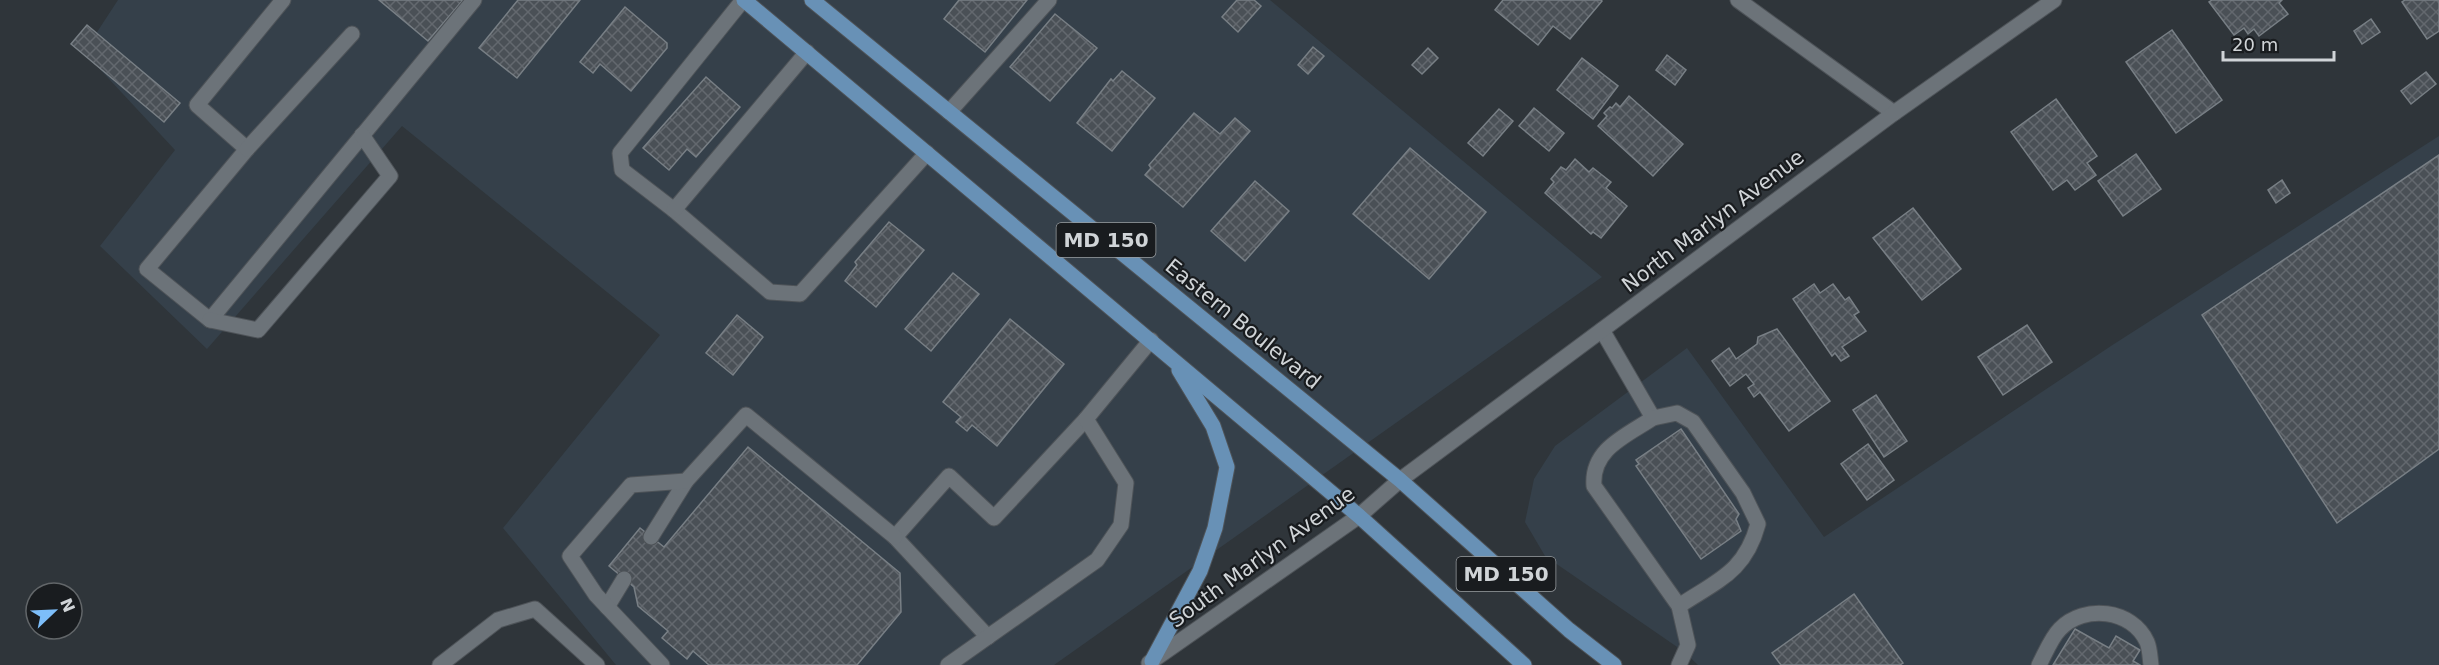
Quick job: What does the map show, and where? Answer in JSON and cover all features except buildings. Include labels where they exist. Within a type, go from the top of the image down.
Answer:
[{"type":"main road","name":"MD 150","points":[[744,0],[1359,516],[1524,665]]},
{"type":"main road","name":"Eastern Boulevard","points":[[812,0],[1400,480],[1569,630],[1614,665]]},
{"type":"main road","points":[[1149,663],[1200,571],[1215,528],[1227,467],[1213,426],[1171,357]]},
{"type":"street","points":[[247,149],[197,105],[283,0]]},
{"type":"street","points":[[210,320],[474,0]]},
{"type":"street","points":[[744,0],[620,153],[622,170],[674,210],[770,292],[800,294],[927,153]]},
{"type":"street","points":[[949,112],[1049,0]]},
{"type":"street","points":[[1738,0],[1894,113]]},
{"type":"street","name":"North Marlyn Avenue","points":[[1400,480],[1894,113],[2054,0]]},
{"type":"street","points":[[352,34],[247,149],[147,269],[210,320],[258,330],[390,176],[362,135]]},
{"type":"street","points":[[674,210],[807,52]]},
{"type":"street","points":[[1602,330],[1653,417]]},
{"type":"street","points":[[895,537],[949,476],[994,518],[1086,418],[1151,340]]},
{"type":"street","points":[[1679,606],[1739,566],[1753,544],[1758,524],[1743,493],[1693,422],[1677,413],[1653,417],[1600,455],[1593,471],[1594,486],[1679,606],[1688,645],[1679,665]]},
{"type":"street","points":[[651,537],[686,481],[746,415],[895,537],[988,637]]},
{"type":"street","points":[[948,665],[1097,560],[1121,525],[1126,483],[1086,418]]},
{"type":"street","name":"South Marlyn Avenue","points":[[1149,663],[1359,516],[1400,480]]},
{"type":"street","points":[[662,665],[607,607],[570,556],[631,485],[686,481]]},
{"type":"street","points":[[607,607],[624,579]]},
{"type":"street","points":[[440,665],[498,620],[535,609],[597,665]]},
{"type":"street","points":[[2039,665],[2059,630],[2076,616],[2097,612],[2113,614],[2134,627],[2146,642],[2151,665]]},
{"type":"shaded area","points":[[118,0],[1270,0],[1602,277],[1054,665],[616,665],[503,528],[660,335],[402,126],[207,349],[100,246],[175,150],[84,52]]},
{"type":"shaded area","points":[[2439,136],[2439,665],[1698,665],[1683,651],[1545,556],[1525,522],[1534,479],[1555,446],[1687,348],[1824,537],[2114,344]]}]
